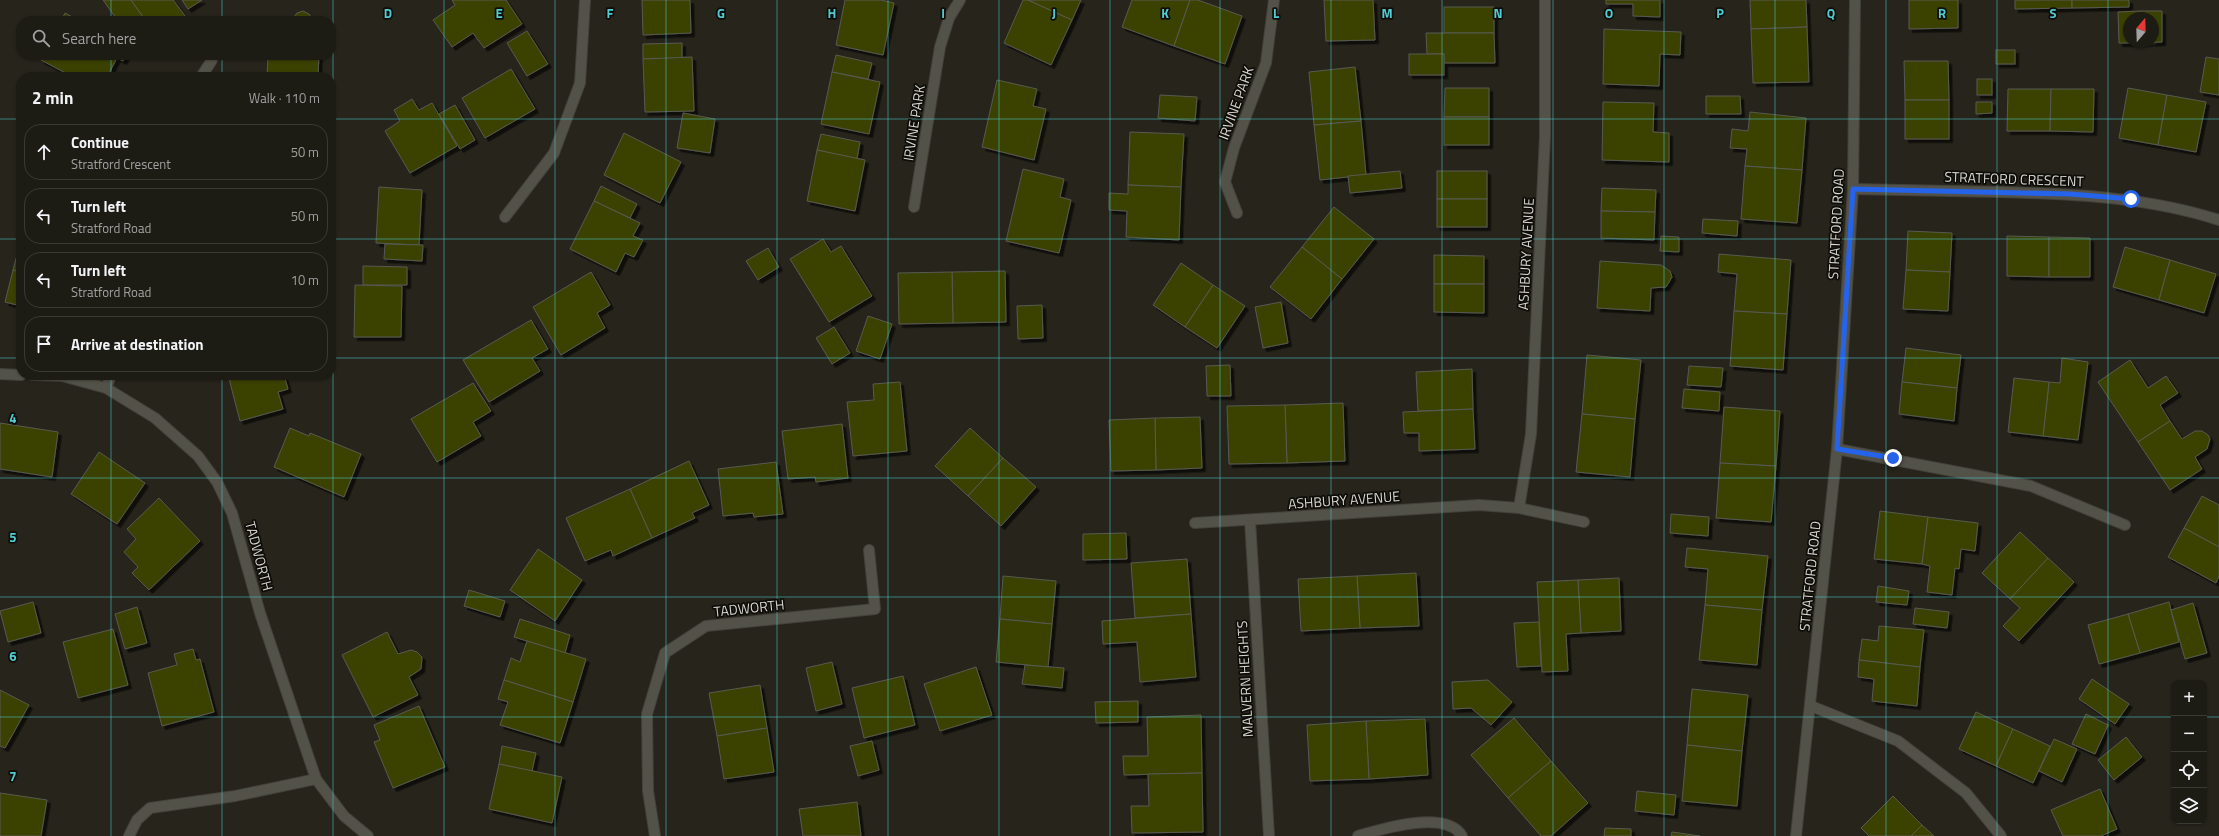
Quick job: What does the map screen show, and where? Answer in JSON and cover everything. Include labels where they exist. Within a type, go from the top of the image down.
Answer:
[{"type":"street","points":[[504,217],[554,153],[580,83],[585,0]]},
{"type":"street","name":"IRVINE PARK","points":[[914,207],[940,47],[949,18],[960,0]]},
{"type":"street","name":"IRVINE PARK","points":[[1237,213],[1225,182],[1234,148],[1266,63],[1274,0]]},
{"type":"street","name":"ASHBURY AVENUE","points":[[1519,508],[1531,434],[1545,136],[1545,0]]},
{"type":"street","name":"STRATFORD ROAD","points":[[1796,836],[1811,706],[1837,449],[1853,189],[1855,0]]},
{"type":"street","points":[[204,72],[212,60]]},
{"type":"street","name":"STRATFORD CRESCENT","points":[[1853,189],[2070,194],[2131,199],[2183,208],[2219,220]]},
{"type":"street","points":[[0,374],[16,375]]},
{"type":"street","name":"TADWORTH","points":[[77,380],[106,388],[154,418],[198,456],[217,482],[232,513],[260,614],[316,779],[344,816],[368,836]]},
{"type":"street","points":[[106,388],[109,380]]},
{"type":"street","points":[[1837,449],[2031,486],[2124,525]]},
{"type":"street","name":"ASHBURY AVENUE","points":[[1195,523],[1479,505],[1519,508],[1584,522]]},
{"type":"street","name":"MALVERN HEIGHTS","points":[[1250,520],[1269,836]]},
{"type":"street","name":"TADWORTH","points":[[655,836],[648,791],[647,714],[664,653],[706,626],[875,609],[870,550]]},
{"type":"street","points":[[1811,706],[1898,741],[1966,793],[2001,836]]},
{"type":"street","points":[[129,836],[137,820],[150,808],[235,796],[316,779]]},
{"type":"street","points":[[1358,836],[1405,823],[1441,823],[1460,832],[1462,836]]},
{"type":"building","points":[[103,0],[131,0],[142,16],[114,16]]},
{"type":"building","points":[[131,0],[173,0],[185,16],[142,16]]},
{"type":"building","points":[[182,0],[202,0],[188,9]]},
{"type":"building","points":[[452,0],[506,0],[522,24],[484,48],[473,33],[452,47],[433,20],[455,5]]},
{"type":"building","points":[[642,0],[690,0],[691,33],[643,35]]},
{"type":"building","points":[[845,0],[881,0],[894,3],[883,55],[836,45]]},
{"type":"building","points":[[1023,0],[1028,0],[1072,20],[1051,65],[1004,43]]},
{"type":"building","points":[[1028,0],[1081,0],[1072,20]]},
{"type":"building","points":[[1132,0],[1190,0],[1174,46],[1122,27]]},
{"type":"building","points":[[1190,0],[1198,0],[1242,16],[1225,64],[1174,46]]},
{"type":"building","points":[[1324,0],[1373,0],[1375,40],[1326,41]]},
{"type":"building","points":[[1606,0],[1660,0],[1660,17],[1633,16],[1633,4],[1606,4]]},
{"type":"building","points":[[1750,0],[1806,0],[1807,27],[1751,29]]},
{"type":"building","points":[[1909,0],[1958,0],[1958,28],[1909,29]]},
{"type":"building","points":[[2015,0],[2072,0],[2072,8],[2015,9]]},
{"type":"building","points":[[2072,0],[2129,0],[2129,7],[2072,8]]},
{"type":"building","points":[[1444,7],[1494,7],[1494,33],[1444,33]]},
{"type":"building","points":[[303,11],[310,16],[295,16],[297,13]]},
{"type":"building","points":[[2140,11],[2123,12],[2123,43],[2119,43],[2118,12]]},
{"type":"building","points":[[2162,11],[2162,42],[2159,42],[2159,12],[2140,12]]},
{"type":"building","points":[[65,13],[71,16],[64,16]]},
{"type":"building","points":[[1807,27],[1809,82],[1753,83],[1751,29]]},
{"type":"building","points":[[1604,29],[1681,32],[1680,55],[1660,54],[1659,86],[1603,84]]},
{"type":"building","points":[[527,31],[548,64],[527,76],[507,43]]},
{"type":"building","points":[[1426,33],[1494,33],[1495,63],[1444,63],[1444,54],[1427,54]]},
{"type":"building","points":[[682,43],[682,58],[643,59],[643,44]]},
{"type":"building","points":[[1996,50],[2015,50],[2015,64],[1996,64]]},
{"type":"building","points":[[1409,54],[1444,54],[1444,75],[1409,75]]},
{"type":"building","points":[[836,55],[872,63],[868,79],[832,72]]},
{"type":"building","points":[[692,57],[694,111],[645,112],[643,59]]},
{"type":"building","points":[[2206,57],[2219,59],[2219,95],[2200,92]]},
{"type":"building","points":[[41,60],[116,60],[110,72],[64,72]]},
{"type":"building","points":[[268,60],[319,60],[318,72],[267,72]]},
{"type":"building","points":[[1904,61],[1948,61],[1949,100],[1905,100]]},
{"type":"building","points":[[1355,67],[1361,121],[1314,125],[1309,72]]},
{"type":"building","points":[[511,69],[535,109],[485,138],[462,98]]},
{"type":"building","points":[[832,72],[880,82],[869,134],[821,124]]},
{"type":"building","points":[[1977,79],[1992,79],[1992,95],[1977,95]]},
{"type":"building","points":[[997,80],[1037,89],[1033,106],[1046,109],[1034,160],[982,147]]},
{"type":"building","points":[[1445,88],[1489,88],[1489,117],[1444,117]]},
{"type":"building","points":[[2128,88],[2167,95],[2158,145],[2119,138]]},
{"type":"building","points":[[2008,89],[2051,89],[2050,131],[2007,131]]},
{"type":"building","points":[[2051,89],[2094,89],[2093,132],[2050,131]]},
{"type":"building","points":[[1160,95],[1197,97],[1195,121],[1158,118]]},
{"type":"building","points":[[2167,95],[2206,102],[2196,152],[2158,145]]},
{"type":"building","points":[[1706,96],[1740,96],[1741,114],[1706,114]]},
{"type":"building","points":[[412,99],[419,110],[432,103],[457,146],[410,173],[385,131],[400,121],[394,110]]},
{"type":"building","points":[[1905,100],[1949,100],[1949,139],[1905,139]]},
{"type":"building","points":[[1603,102],[1654,103],[1653,132],[1669,133],[1669,162],[1602,160]]},
{"type":"building","points":[[1976,102],[1992,102],[1992,113],[1976,114]]},
{"type":"building","points":[[455,105],[475,140],[460,149],[439,114]]},
{"type":"building","points":[[1750,112],[1806,118],[1802,170],[1745,166],[1747,149],[1730,148],[1732,129],[1748,131]]},
{"type":"building","points":[[683,113],[715,119],[710,153],[677,148]]},
{"type":"building","points":[[1444,117],[1489,117],[1489,145],[1444,145]]},
{"type":"building","points":[[1361,121],[1366,175],[1320,180],[1314,125]]},
{"type":"building","points":[[1130,132],[1184,134],[1181,187],[1128,185]]},
{"type":"building","points":[[624,133],[681,162],[660,203],[604,175]]},
{"type":"building","points":[[821,134],[860,142],[857,159],[817,150]]},
{"type":"building","points":[[817,150],[865,160],[855,211],[807,201]]},
{"type":"building","points":[[1745,166],[1802,170],[1797,223],[1741,219]]},
{"type":"building","points":[[1023,169],[1064,179],[1060,197],[1071,200],[1059,253],[1006,241]]},
{"type":"building","points":[[1400,171],[1402,188],[1350,193],[1348,176]]},
{"type":"building","points":[[1437,171],[1487,171],[1487,199],[1437,199]]},
{"type":"building","points":[[1128,185],[1181,187],[1179,240],[1126,237],[1127,211],[1109,210],[1109,193],[1128,194]]},
{"type":"building","points":[[601,186],[637,204],[630,218],[594,201]]},
{"type":"building","points":[[379,187],[422,190],[419,245],[376,243]]},
{"type":"building","points":[[1602,188],[1656,190],[1655,212],[1601,211]]},
{"type":"building","points":[[1437,199],[1487,199],[1487,227],[1437,227]]},
{"type":"building","points":[[594,201],[640,223],[633,236],[643,240],[634,257],[625,253],[616,272],[570,249]]},
{"type":"building","points":[[1334,207],[1374,239],[1342,279],[1302,247]]},
{"type":"building","points":[[1601,211],[1655,212],[1654,240],[1601,238]]},
{"type":"building","points":[[1703,219],[1738,221],[1737,236],[1702,233]]},
{"type":"building","points":[[1908,231],[1952,233],[1950,272],[1906,270]]},
{"type":"building","points":[[1661,236],[1679,237],[1679,252],[1660,251]]},
{"type":"building","points":[[2007,236],[2049,237],[2049,277],[2007,276]]},
{"type":"building","points":[[2049,237],[2090,238],[2090,277],[2049,277]]},
{"type":"building","points":[[823,239],[831,252],[841,246],[872,296],[829,322],[790,259]]},
{"type":"building","points":[[385,244],[423,245],[422,261],[384,259]]},
{"type":"building","points":[[1302,247],[1342,279],[1311,319],[1270,287]]},
{"type":"building","points":[[2125,247],[2170,260],[2159,300],[2113,287]]},
{"type":"building","points":[[768,248],[779,267],[758,280],[746,261]]},
{"type":"building","points":[[1719,254],[1791,260],[1787,314],[1734,311],[1737,274],[1718,272]]},
{"type":"building","points":[[1434,255],[1484,256],[1484,284],[1434,284]]},
{"type":"building","points":[[16,259],[16,271],[13,270]]},
{"type":"building","points":[[2170,260],[2216,274],[2204,313],[2159,300]]},
{"type":"building","points":[[1600,261],[1661,265],[1670,271],[1672,277],[1666,287],[1651,288],[1650,311],[1597,308]]},
{"type":"building","points":[[1181,263],[1213,285],[1185,327],[1153,305]]},
{"type":"building","points":[[363,266],[407,267],[407,285],[363,285]]},
{"type":"building","points":[[13,270],[16,271],[16,305],[5,302]]},
{"type":"building","points":[[1906,270],[1950,272],[1948,311],[1903,309]]},
{"type":"building","points":[[1005,271],[1006,322],[953,323],[952,272]]},
{"type":"building","points":[[591,272],[610,305],[597,313],[605,328],[561,355],[533,307]]},
{"type":"building","points":[[952,272],[953,323],[899,324],[898,273]]},
{"type":"building","points":[[1434,284],[1484,284],[1484,313],[1434,312]]},
{"type":"building","points":[[355,285],[402,286],[401,337],[354,337]]},
{"type":"building","points":[[1213,285],[1245,306],[1217,348],[1185,327]]},
{"type":"building","points":[[1281,302],[1288,343],[1263,348],[1255,307]]},
{"type":"building","points":[[1042,305],[1043,338],[1018,339],[1017,306]]},
{"type":"building","points":[[1734,311],[1787,314],[1783,370],[1730,366]]},
{"type":"building","points":[[868,316],[892,324],[880,359],[856,351]]},
{"type":"building","points":[[531,320],[548,349],[532,358],[540,371],[489,402],[463,360]]},
{"type":"building","points":[[834,327],[850,353],[832,364],[816,338]]},
{"type":"building","points":[[1906,348],[1961,355],[1957,388],[1902,382]]},
{"type":"building","points":[[1587,355],[1641,360],[1635,419],[1582,414]]},
{"type":"building","points":[[2062,358],[2088,362],[2078,440],[2043,436],[2049,382],[2060,383]]},
{"type":"building","points":[[2130,360],[2148,388],[2166,376],[2178,393],[2160,405],[2170,421],[2138,442],[2098,382]]},
{"type":"building","points":[[1230,365],[1231,396],[1207,396],[1206,366]]},
{"type":"building","points":[[1689,366],[1723,368],[1721,387],[1687,385]]},
{"type":"building","points":[[1472,369],[1473,409],[1418,411],[1416,372]]},
{"type":"building","points":[[2014,378],[2049,382],[2043,436],[2008,432]]},
{"type":"building","points":[[229,380],[285,380],[288,389],[278,392],[283,409],[240,421]]},
{"type":"building","points":[[900,382],[907,451],[853,456],[847,402],[874,400],[873,384]]},
{"type":"building","points":[[1902,382],[1957,388],[1954,421],[1899,414]]},
{"type":"building","points":[[473,383],[491,411],[473,422],[481,436],[437,462],[411,419]]},
{"type":"building","points":[[1684,389],[1720,392],[1719,411],[1682,408]]},
{"type":"building","points":[[1343,403],[1345,461],[1287,463],[1285,405]]},
{"type":"building","points":[[1285,405],[1287,463],[1229,464],[1227,406]]},
{"type":"building","points":[[1724,407],[1780,411],[1776,466],[1720,463]]},
{"type":"building","points":[[1473,409],[1475,449],[1419,451],[1419,433],[1404,433],[1403,412]]},
{"type":"building","points":[[1582,414],[1635,419],[1630,477],[1576,472]]},
{"type":"building","points":[[1200,417],[1202,468],[1156,470],[1155,418]]},
{"type":"building","points":[[1155,418],[1156,470],[1111,471],[1109,420]]},
{"type":"building","points":[[2170,421],[2182,439],[2195,431],[2202,431],[2208,435],[2210,439],[2207,449],[2195,457],[2202,469],[2170,490],[2138,442]]},
{"type":"building","points":[[0,423],[58,432],[52,477],[0,469]]},
{"type":"building","points":[[842,424],[848,478],[816,482],[815,477],[788,479],[782,431]]},
{"type":"building","points":[[290,428],[309,436],[310,433],[361,454],[344,497],[274,467]]},
{"type":"building","points":[[970,428],[1003,458],[968,496],[935,466]]},
{"type":"building","points":[[99,452],[145,483],[117,524],[71,494]]},
{"type":"building","points":[[1003,458],[1036,487],[1001,526],[968,496]]},
{"type":"building","points":[[689,461],[709,505],[692,513],[695,518],[652,538],[630,489]]},
{"type":"building","points":[[776,462],[783,514],[754,517],[753,513],[723,516],[718,469]]},
{"type":"building","points":[[1720,463],[1776,466],[1771,522],[1716,518]]},
{"type":"building","points":[[630,489],[652,538],[613,556],[611,550],[585,561],[566,518]]},
{"type":"building","points":[[2202,496],[2219,505],[2219,547],[2184,528]]},
{"type":"building","points":[[159,498],[200,541],[149,590],[132,573],[138,567],[124,552],[136,539],[127,529]]},
{"type":"building","points":[[1880,511],[1928,517],[1922,564],[1874,559]]},
{"type":"building","points":[[1671,514],[1709,517],[1708,536],[1670,533]]},
{"type":"building","points":[[1928,517],[1978,523],[1975,551],[1961,549],[1959,569],[1955,568],[1952,595],[1927,592],[1930,566],[1922,564]]},
{"type":"building","points":[[2184,528],[2219,547],[2219,576],[2216,583],[2168,557]]},
{"type":"building","points":[[2020,532],[2048,558],[2010,599],[1982,573]]},
{"type":"building","points":[[1126,533],[1127,559],[1083,560],[1083,534]]},
{"type":"building","points":[[1687,548],[1768,556],[1762,610],[1705,605],[1708,569],[1685,567]]},
{"type":"building","points":[[538,549],[582,580],[555,621],[510,590]]},
{"type":"building","points":[[2048,558],[2074,582],[2019,641],[2003,626],[2020,608],[2010,599]]},
{"type":"building","points":[[1187,559],[1191,614],[1135,618],[1131,563]]},
{"type":"building","points":[[1416,573],[1419,626],[1360,628],[1357,576]]},
{"type":"building","points":[[1003,576],[1056,581],[1052,624],[1000,619]]},
{"type":"building","points":[[1357,576],[1360,628],[1301,631],[1298,579]]},
{"type":"building","points":[[1619,578],[1621,631],[1581,633],[1578,580]]},
{"type":"building","points":[[1578,580],[1581,633],[1566,634],[1568,671],[1542,672],[1537,582]]},
{"type":"building","points":[[1878,586],[1909,591],[1907,605],[1876,602]]},
{"type":"building","points":[[469,590],[505,601],[500,617],[464,606]]},
{"type":"building","points":[[33,602],[41,633],[8,642],[0,611]]},
{"type":"building","points":[[2169,602],[2179,642],[2140,653],[2128,614]]},
{"type":"building","points":[[2193,603],[2207,653],[2185,659],[2171,610]]},
{"type":"building","points":[[1705,605],[1762,610],[1757,665],[1699,660]]},
{"type":"building","points":[[137,607],[147,643],[125,649],[115,614]]},
{"type":"building","points":[[1915,608],[1949,612],[1947,628],[1913,624]]},
{"type":"building","points":[[1191,614],[1196,677],[1140,682],[1137,642],[1103,644],[1102,621]]},
{"type":"building","points":[[2128,614],[2140,653],[2099,664],[2088,625]]},
{"type":"building","points":[[520,619],[570,635],[565,653],[514,637]]},
{"type":"building","points":[[1000,619],[1052,624],[1048,667],[996,662]]},
{"type":"building","points":[[1539,622],[1541,666],[1517,667],[1514,623]]},
{"type":"building","points":[[1879,626],[1924,630],[1920,667],[1859,660],[1862,639],[1878,641]]},
{"type":"building","points":[[113,629],[128,685],[78,698],[63,642]]},
{"type":"building","points":[[387,632],[398,654],[411,650],[417,652],[422,657],[421,669],[409,677],[418,695],[373,717],[342,655]]},
{"type":"building","points":[[527,641],[586,659],[573,702],[504,680],[511,658],[520,662]]},
{"type":"building","points":[[193,649],[196,660],[200,659],[214,712],[162,726],[148,673],[177,665],[174,654]]},
{"type":"building","points":[[1859,660],[1920,667],[1917,706],[1872,701],[1874,679],[1858,677]]},
{"type":"building","points":[[832,662],[842,704],[816,711],[806,668]]},
{"type":"building","points":[[1025,665],[1064,668],[1062,688],[1022,684]]},
{"type":"building","points":[[976,667],[992,715],[940,731],[924,684]]},
{"type":"building","points":[[903,676],[915,725],[864,738],[852,688]]},
{"type":"building","points":[[2092,679],[2129,704],[2115,724],[2079,699]]},
{"type":"building","points":[[504,680],[573,702],[560,743],[500,725],[508,702],[498,699]]},
{"type":"building","points":[[1488,680],[1512,702],[1491,725],[1471,708],[1453,709],[1452,682]]},
{"type":"building","points":[[760,685],[767,728],[717,736],[709,693]]},
{"type":"building","points":[[1692,689],[1748,695],[1742,751],[1687,745]]},
{"type":"building","points":[[0,690],[29,705],[5,748],[0,746]]},
{"type":"building","points":[[1138,701],[1138,722],[1096,723],[1095,702]]},
{"type":"building","points":[[419,706],[445,767],[393,788],[374,742],[380,740],[374,725]]},
{"type":"building","points":[[1976,712],[2013,729],[1996,766],[1959,749]]},
{"type":"building","points":[[2086,714],[2108,725],[2095,754],[2072,744]]},
{"type":"building","points":[[1201,715],[1202,773],[1124,775],[1123,756],[1148,756],[1147,717]]},
{"type":"building","points":[[1514,718],[1551,761],[1508,798],[1471,755]]},
{"type":"building","points":[[1425,719],[1428,775],[1369,779],[1366,721]]},
{"type":"building","points":[[1366,721],[1369,779],[1310,781],[1307,725]]},
{"type":"building","points":[[767,728],[774,772],[724,779],[717,736]]},
{"type":"building","points":[[2013,729],[2050,746],[2033,783],[1996,766]]},
{"type":"building","points":[[2126,737],[2142,757],[2114,780],[2098,760]]},
{"type":"building","points":[[2054,739],[2077,749],[2062,782],[2039,771]]},
{"type":"building","points":[[872,741],[879,770],[858,776],[850,746]]},
{"type":"building","points":[[1687,745],[1742,751],[1737,806],[1682,801]]},
{"type":"building","points":[[502,746],[536,753],[532,771],[499,764]]},
{"type":"building","points":[[1551,761],[1588,803],[1551,836],[1541,836],[1508,798]]},
{"type":"building","points":[[499,764],[562,777],[552,823],[489,809]]},
{"type":"building","points":[[1202,773],[1203,832],[1132,833],[1131,806],[1149,806],[1148,774]]},
{"type":"building","points":[[2100,789],[2117,829],[2101,836],[2063,836],[2051,810]]},
{"type":"building","points":[[1637,791],[1676,795],[1674,815],[1635,811]]},
{"type":"building","points":[[0,793],[47,800],[41,836],[0,836]]},
{"type":"building","points":[[1893,796],[1922,825],[1911,836],[1869,836],[1861,828]]},
{"type":"building","points":[[857,802],[861,836],[803,836],[799,809]]},
{"type":"building","points":[[1922,825],[1934,836],[1911,836]]},
{"type":"building","points":[[1605,828],[1631,829],[1631,836],[1604,836]]},
{"type":"building","points":[[1672,832],[1700,836],[1671,836]]},
{"type":"route","points":[[1893,458],[1837,449],[1853,189],[2070,194],[2131,199]]}]
